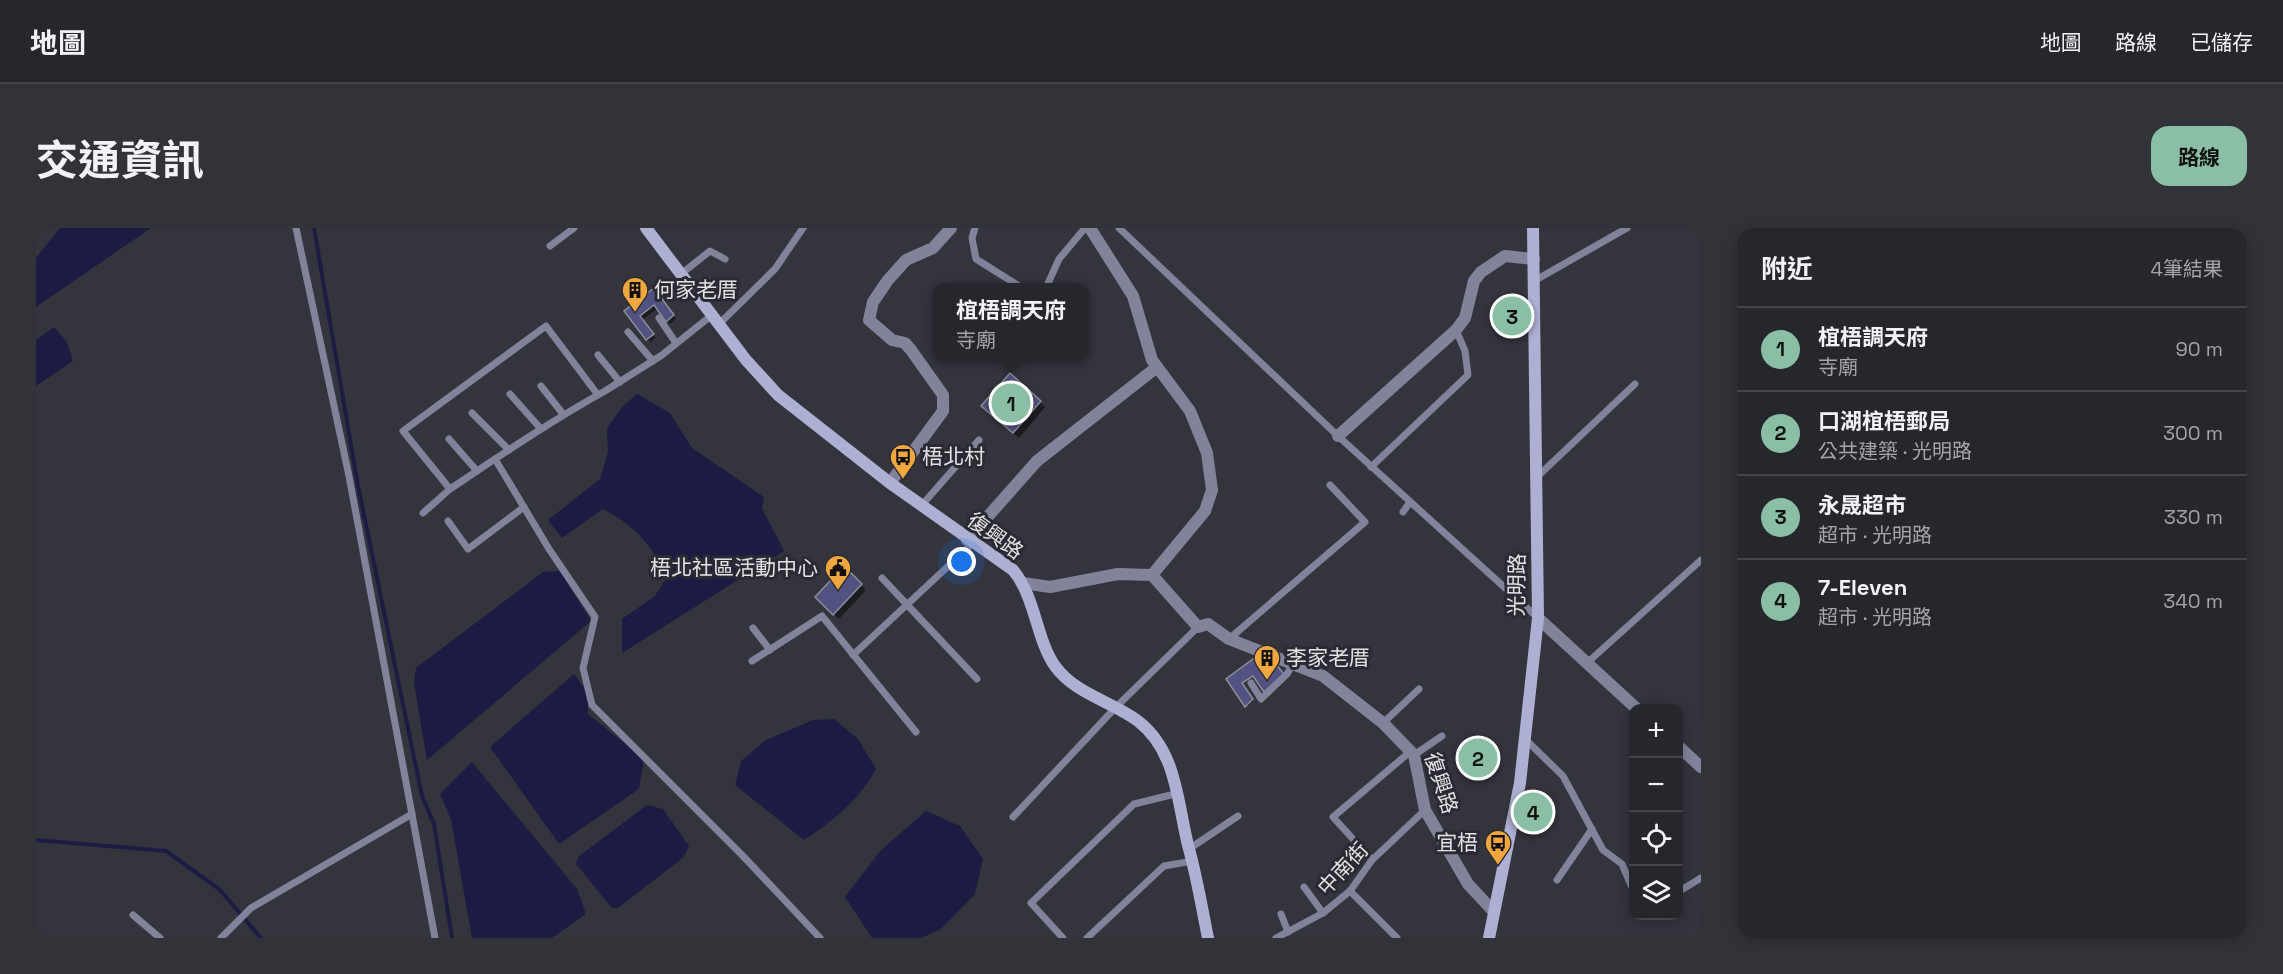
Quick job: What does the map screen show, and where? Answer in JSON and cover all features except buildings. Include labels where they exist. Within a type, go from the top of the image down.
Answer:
[{"type":"street","name":"復興路","points":[[645,228],[746,360],[778,395],[890,483],[970,542],[1013,570],[1023,583],[1054,664],[1070,683],[1138,721],[1158,743],[1168,760],[1179,793],[1208,938]]},
{"type":"street","points":[[890,483],[943,411],[943,395],[905,343],[892,340],[869,320],[873,302],[906,260],[933,248],[951,228]]},
{"type":"street","points":[[1090,228],[1133,296],[1152,360],[1190,411],[1207,453],[1212,490],[1205,512],[1152,575]]},
{"type":"street","name":"光明路","points":[[1489,938],[1520,783],[1538,618],[1533,228]]},
{"type":"street","points":[[1338,436],[1456,330],[1465,318],[1474,281],[1481,272],[1505,256],[1534,259]]},
{"type":"street","points":[[970,542],[1037,461],[1157,367]]},
{"type":"street","points":[[1023,583],[1050,587],[1118,574],[1152,575],[1198,627]]},
{"type":"street","points":[[1538,618],[1633,704]]},
{"type":"street","name":"復興路","points":[[1198,627],[1209,624],[1229,639],[1323,676],[1383,723],[1412,753],[1425,810],[1468,884],[1494,912]]},
{"type":"street","points":[[1683,751],[1701,767]]},
{"type":"lane","points":[[296,228],[349,476],[435,938]]},
{"type":"lane","points":[[550,246],[574,228]]},
{"type":"lane","points":[[423,513],[450,489],[495,459],[563,414],[620,382],[715,319],[775,269],[804,228]]},
{"type":"lane","points":[[975,228],[972,238],[976,259],[1014,283]]},
{"type":"lane","points":[[1048,283],[1059,260],[1085,228]]},
{"type":"lane","points":[[1119,228],[1371,467],[1538,618]]},
{"type":"lane","points":[[1534,281],[1627,228]]},
{"type":"lane","points":[[681,274],[710,251],[725,258]]},
{"type":"lane","points":[[659,318],[676,343]]},
{"type":"lane","points":[[450,489],[403,431],[546,326],[598,395]]},
{"type":"lane","points":[[1371,467],[1468,375],[1465,351],[1456,330]]},
{"type":"lane","points":[[628,332],[652,361]]},
{"type":"lane","points":[[598,355],[620,382]]},
{"type":"lane","points":[[1537,477],[1635,384]]},
{"type":"lane","points":[[541,386],[563,414]]},
{"type":"lane","points":[[510,394],[541,429]]},
{"type":"lane","points":[[472,413],[509,450]]},
{"type":"lane","points":[[449,439],[477,471]]},
{"type":"lane","points":[[921,506],[979,440]]},
{"type":"lane","points":[[495,459],[595,617],[583,668],[592,705],[743,856],[820,938]]},
{"type":"lane","points":[[1229,639],[1365,522],[1330,485]]},
{"type":"lane","points":[[1403,512],[1410,502]]},
{"type":"lane","points":[[448,521],[468,549],[524,507]]},
{"type":"lane","points":[[853,655],[970,542]]},
{"type":"lane","points":[[1587,663],[1701,560]]},
{"type":"lane","points":[[882,578],[908,603],[977,679]]},
{"type":"lane","points":[[752,662],[822,616],[916,732]]},
{"type":"lane","points":[[1013,817],[1115,708],[1198,627]]},
{"type":"lane","points":[[753,628],[770,650]]},
{"type":"lane","points":[[1251,683],[1261,699],[1287,674],[1293,664]]},
{"type":"lane","points":[[1383,723],[1419,689]]},
{"type":"lane","points":[[1372,860],[1333,817],[1412,753],[1442,736]]},
{"type":"lane","points":[[1525,738],[1563,776],[1604,850],[1622,864],[1629,880]]},
{"type":"lane","points":[[1063,938],[1031,903],[1134,804],[1179,793]]},
{"type":"lane","name":"中南街","points":[[1276,938],[1323,913],[1350,891],[1372,860],[1425,810]]},
{"type":"lane","points":[[221,938],[251,908],[412,814]]},
{"type":"lane","points":[[1087,938],[1164,866],[1191,855],[1238,816]]},
{"type":"lane","points":[[1557,880],[1592,829]]},
{"type":"lane","points":[[1683,889],[1701,878]]},
{"type":"lane","points":[[1304,887],[1323,913]]},
{"type":"lane","points":[[1350,891],[1397,938]]},
{"type":"lane","points":[[1281,914],[1288,932]]},
{"type":"lane","points":[[133,915],[160,938]]},
{"type":"shaded area","points":[[60,228],[151,228],[36,307],[36,258]]},
{"type":"shaded area","points":[[54,327],[67,342],[73,361],[36,386],[36,340]]},
{"type":"shaded area","points":[[637,394],[670,413],[692,448],[764,497],[762,508],[784,551],[622,653],[622,619],[655,596],[667,577],[655,555],[633,529],[603,509],[562,538],[548,520],[600,479],[608,452],[607,428],[623,406]]},
{"type":"shaded area","points":[[560,571],[591,621],[427,760],[414,683],[416,668],[543,572]]},
{"type":"shaded area","points":[[574,674],[588,693],[588,714],[644,759],[639,789],[559,844],[490,747]]},
{"type":"shaded area","points":[[834,719],[858,739],[876,769],[862,790],[844,809],[804,840],[735,785],[741,761],[766,740],[813,720]]},
{"type":"shaded area","points":[[472,762],[577,889],[586,914],[552,938],[472,938],[451,819],[440,794]]},
{"type":"shaded area","points":[[647,805],[663,809],[689,846],[684,857],[618,908],[612,908],[576,864],[579,856]]},
{"type":"shaded area","points":[[926,811],[960,826],[983,859],[975,894],[941,929],[921,938],[872,938],[845,897],[880,851]]},
{"type":"waterway","points":[[314,228],[358,486],[422,796],[434,824],[452,938]]},
{"type":"waterway","points":[[36,840],[166,851],[219,889],[261,938]]},
{"type":"place","name":"何家老厝","points":[[635,313]]},
{"type":"place","name":"永晟超市","points":[[1512,316]]},
{"type":"place","name":"椬梧調天府","points":[[1011,403]]},
{"type":"place","name":"梧北村","points":[[903,480]]},
{"type":"place","name":"梧北社區活動中心","points":[[838,591]]},
{"type":"place","name":"李家老厝","points":[[1267,681]]},
{"type":"place","name":"口湖椬梧郵局","points":[[1478,758]]},
{"type":"place","name":"7-Eleven","points":[[1533,812]]},
{"type":"place","name":"宜梧","points":[[1498,866]]}]
